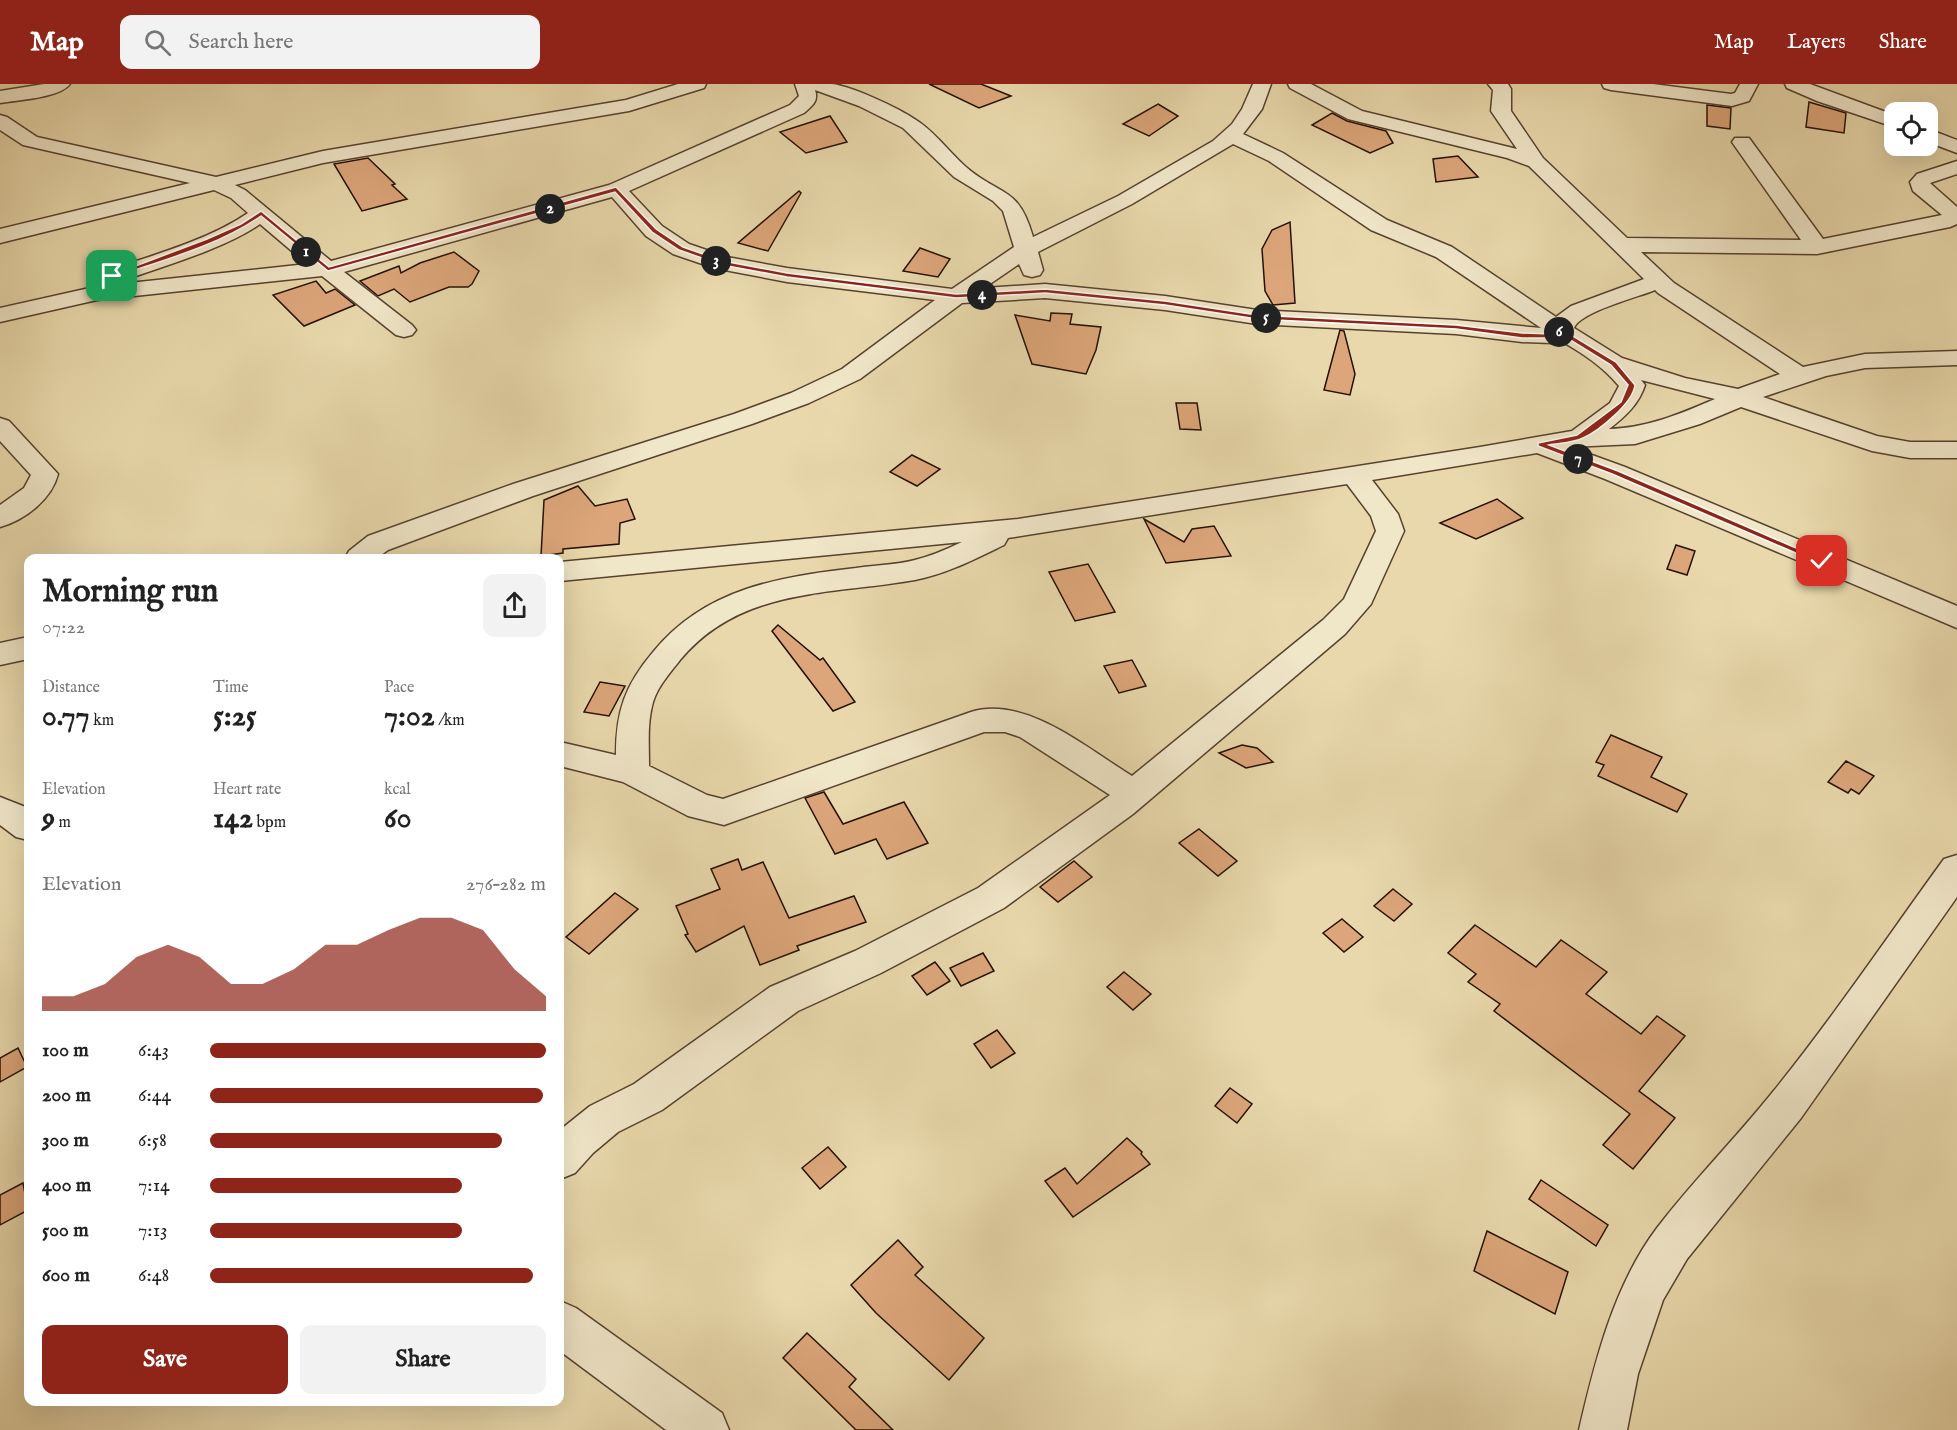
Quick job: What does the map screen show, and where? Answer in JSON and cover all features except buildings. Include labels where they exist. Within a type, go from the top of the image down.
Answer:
[{"type":"street","points":[[0,97],[45,90],[61,84]]},
{"type":"street","points":[[0,236],[323,157],[628,105],[697,84]]},
{"type":"street","points":[[0,315],[97,293],[328,269],[616,189],[706,152],[797,109],[806,102],[808,96],[804,84]]},
{"type":"street","points":[[816,84],[882,109],[918,130],[961,173],[1000,197],[1012,208],[1017,218],[1035,281],[1045,291]]},
{"type":"street","points":[[364,554],[378,543],[523,490],[676,442],[800,398],[850,374],[956,296],[1026,249],[1180,170],[1220,145],[1239,128],[1252,109],[1262,84]]},
{"type":"street","points":[[1297,84],[1355,115],[1514,154],[1536,162]]},
{"type":"street","points":[[1497,84],[1502,89],[1501,111],[1536,162],[1621,245],[1659,281],[1800,376]]},
{"type":"street","points":[[1611,84],[1732,100],[1742,97],[1749,84]]},
{"type":"street","points":[[1794,84],[1884,118]]},
{"type":"street","points":[[0,121],[30,141],[216,183],[237,194],[404,330]]},
{"type":"street","points":[[1231,136],[1276,157],[1379,225],[1444,252],[1561,331],[1613,363],[1679,384],[1738,397],[1872,443],[1910,450],[1957,450]]},
{"type":"street","points":[[1938,139],[1957,147]]},
{"type":"street","points":[[1742,142],[1817,247]]},
{"type":"street","points":[[1621,245],[1817,247],[1952,219],[1953,214],[1920,187],[1920,182],[1924,178],[1957,167]]},
{"type":"street","points":[[616,189],[654,231],[681,249],[722,263],[824,280],[956,296],[1045,291],[1165,303],[1257,317],[1456,327],[1522,335],[1552,336],[1561,331],[1566,319],[1579,311],[1659,281]]},
{"type":"street","points":[[40,306],[64,294],[210,241],[243,226],[261,213]]},
{"type":"street","points":[[564,571],[1018,528],[1580,437],[1620,437],[1653,432],[1691,419],[1738,397],[1821,369],[1865,361],[1957,358]]},
{"type":"street","points":[[1580,437],[1624,403],[1630,393],[1632,385],[1613,363]]},
{"type":"street","points":[[0,426],[45,474],[43,484],[36,493],[0,518]]},
{"type":"street","points":[[1541,445],[1615,473],[1957,618]]},
{"type":"street","points":[[564,1155],[578,1138],[604,1119],[648,1097],[784,999],[868,962],[991,898],[1134,794],[1334,627],[1356,604],[1390,531],[1384,514],[1354,475]]},
{"type":"street","points":[[632,772],[633,719],[640,695],[659,664],[687,632],[704,620],[754,597],[779,590],[932,566],[1018,528]]},
{"type":"street","points":[[0,654],[24,649]]},
{"type":"street","points":[[564,755],[632,772],[700,807],[724,812],[982,720],[1008,720],[1030,729],[1134,794]]},
{"type":"street","points":[[0,810],[14,816],[24,824]]},
{"type":"street","points":[[1603,1430],[1615,1374],[1645,1289],[1672,1244],[1787,1105],[1957,869]]},
{"type":"street","points":[[564,1327],[705,1430]]},
{"type":"route","points":[[112,276],[210,241],[243,226],[261,213],[328,269],[616,189],[654,231],[681,249],[722,263],[787,275],[956,296],[1045,291],[1165,303],[1257,317],[1456,327],[1522,335],[1552,336],[1561,331],[1600,353],[1613,363],[1632,385],[1624,403],[1580,437],[1541,445],[1615,473],[1822,561]]}]
